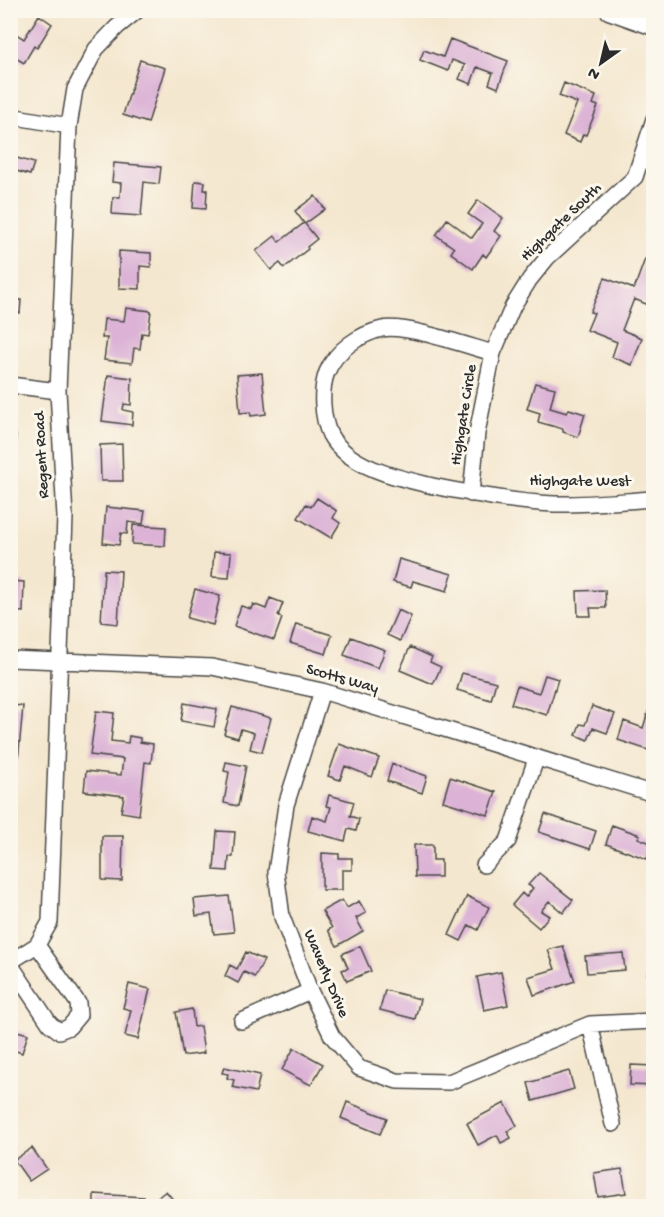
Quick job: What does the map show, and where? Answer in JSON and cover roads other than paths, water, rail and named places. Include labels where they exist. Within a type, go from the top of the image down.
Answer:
[{"type":"street","name":"Regent Road","points":[[37,945],[50,922],[65,517],[58,391],[69,126],[75,89],[96,49],[117,27],[138,10]]},
{"type":"street","points":[[609,10],[654,26]]},
{"type":"street","points":[[10,116],[69,126]]},
{"type":"street","name":"Highgate South","points":[[493,353],[513,306],[530,279],[548,258],[635,177],[654,119]]},
{"type":"street","name":"Highgate Circle","points":[[384,328],[397,329],[493,353],[477,433],[471,494],[393,477],[348,454],[330,437],[324,416],[327,372],[350,343],[365,334],[384,328]]},
{"type":"street","points":[[10,386],[58,391]]},
{"type":"street","name":"Highgate West","points":[[471,494],[554,504],[654,499]]},
{"type":"street","name":"Scotts Way","points":[[10,659],[212,667],[322,691],[654,794]]},
{"type":"street","name":"Waverly Drive","points":[[322,691],[286,805],[276,872],[282,917],[310,991],[332,1036],[359,1068],[397,1081],[449,1082],[590,1024],[654,1021]]},
{"type":"street","points":[[484,865],[508,841],[536,759]]},
{"type":"street","points":[[37,945],[78,1003],[79,1015],[69,1027],[59,1031],[50,1024],[10,963],[37,945]]},
{"type":"street","points":[[242,1021],[310,991]]},
{"type":"street","points":[[590,1024],[613,1124]]}]
